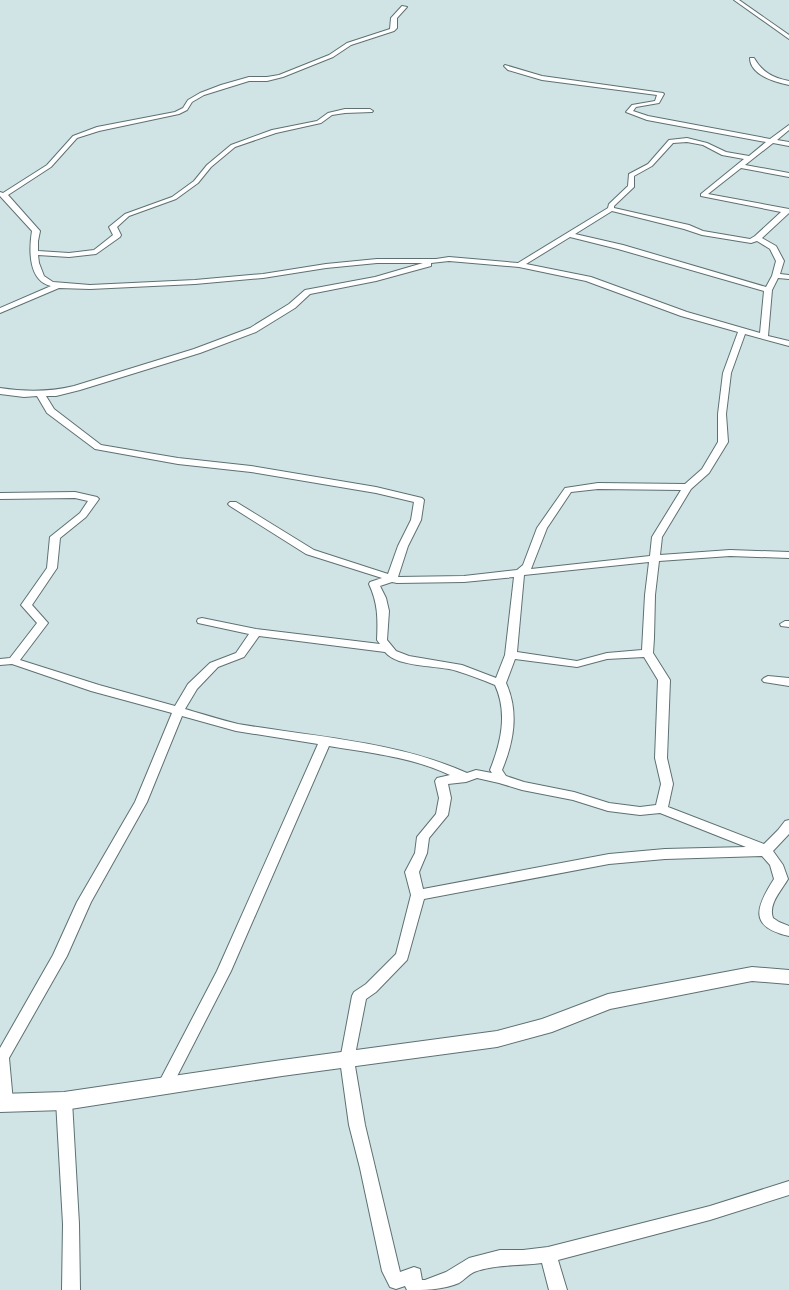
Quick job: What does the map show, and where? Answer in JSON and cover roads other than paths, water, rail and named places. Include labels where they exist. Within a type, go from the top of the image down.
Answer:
[{"type":"street","points":[[736,0],[789,37]]},
{"type":"street","points":[[404,7],[394,18],[394,28],[392,30],[349,44],[331,56],[282,76],[267,79],[250,79],[223,86],[202,94],[190,101],[186,109],[177,113],[97,129],[75,137],[49,166],[2,194],[36,231],[34,241],[35,263],[41,277],[50,284],[58,286],[90,287],[196,282],[263,276],[326,266],[377,261],[436,261]]},
{"type":"street","points":[[752,59],[755,66],[763,74],[774,80],[789,83]]},
{"type":"street","points":[[507,66],[510,69],[542,78],[661,94],[657,102],[634,106],[629,112],[647,118],[789,144]]},
{"type":"street","points":[[35,252],[69,255],[96,252],[117,235],[113,227],[127,215],[174,198],[196,182],[209,166],[234,146],[274,131],[319,122],[330,114],[345,111],[370,111]]},
{"type":"street","points":[[788,211],[703,195],[789,127]]},
{"type":"street","points":[[519,265],[611,209],[611,205],[631,187],[631,175],[650,165],[671,141],[686,140],[705,144],[724,154],[750,158]]},
{"type":"street","points":[[738,166],[789,175]]},
{"type":"street","points":[[611,209],[702,233],[751,241],[758,238],[788,211]]},
{"type":"street","points":[[569,235],[620,247],[768,290]]},
{"type":"street","points":[[758,238],[773,248],[780,261],[776,276],[768,290],[764,337]]},
{"type":"street","points":[[0,391],[24,394],[56,393],[77,388],[197,351],[253,330],[292,306],[308,292],[376,279],[436,261],[449,259],[519,265],[588,279],[684,314],[789,344]]},
{"type":"street","points":[[776,276],[789,276]]},
{"type":"street","points":[[0,311],[58,286]]},
{"type":"street","points":[[661,809],[667,784],[661,758],[664,680],[647,653],[649,638],[650,595],[657,537],[687,487],[706,471],[722,442],[722,414],[728,373],[742,331]]},
{"type":"street","points":[[40,393],[50,411],[98,447],[178,461],[251,469],[376,490],[419,500],[416,520],[403,546],[391,579]]},
{"type":"street","points":[[500,683],[511,655],[519,574],[528,566],[542,528],[568,490],[598,486],[687,487]]},
{"type":"street","points":[[0,496],[75,495],[94,500],[83,515],[55,537],[52,568],[26,605],[44,623],[13,661]]},
{"type":"street","points":[[233,504],[310,552],[391,579]]},
{"type":"street","points":[[501,779],[496,770],[505,748],[508,717],[506,696],[500,683],[458,666],[406,659],[392,653],[382,640],[385,617],[380,595],[374,584],[391,579],[464,580],[655,558],[730,553],[789,555]]},
{"type":"street","points":[[202,621],[256,632],[286,634],[388,649]]},
{"type":"street","points":[[256,632],[240,655],[214,665],[192,687],[178,712],[141,802],[84,902],[60,956],[2,1058],[3,1102],[64,1101],[282,1068],[497,1039],[544,1026],[608,1002],[752,974],[789,977]]},
{"type":"street","points":[[511,655],[577,664],[607,656],[647,653]]},
{"type":"street","points":[[0,662],[13,661],[178,712],[236,727],[399,754],[432,763],[466,778]]},
{"type":"street","points":[[768,680],[789,682]]},
{"type":"street","points":[[165,1086],[224,971],[325,741]]},
{"type":"street","points":[[789,931],[783,930],[769,923],[764,916],[765,909],[781,879],[778,866],[765,851],[759,847],[661,809],[640,811],[608,807],[574,796],[522,786],[501,779],[476,774],[466,778],[454,778],[441,781],[445,798],[442,815],[423,837],[421,853],[412,872],[418,896],[402,956],[371,988],[359,996],[347,1060],[357,1125],[368,1168],[390,1271],[396,1281],[410,1283],[414,1287],[425,1288],[452,1278],[469,1266],[500,1258],[523,1258],[548,1255],[710,1213],[789,1188]]},
{"type":"street","points":[[418,896],[608,859],[665,854],[765,851],[783,833],[789,824]]},
{"type":"street","points":[[64,1101],[71,1224],[71,1290]]},
{"type":"street","points":[[548,1255],[558,1290]]}]
